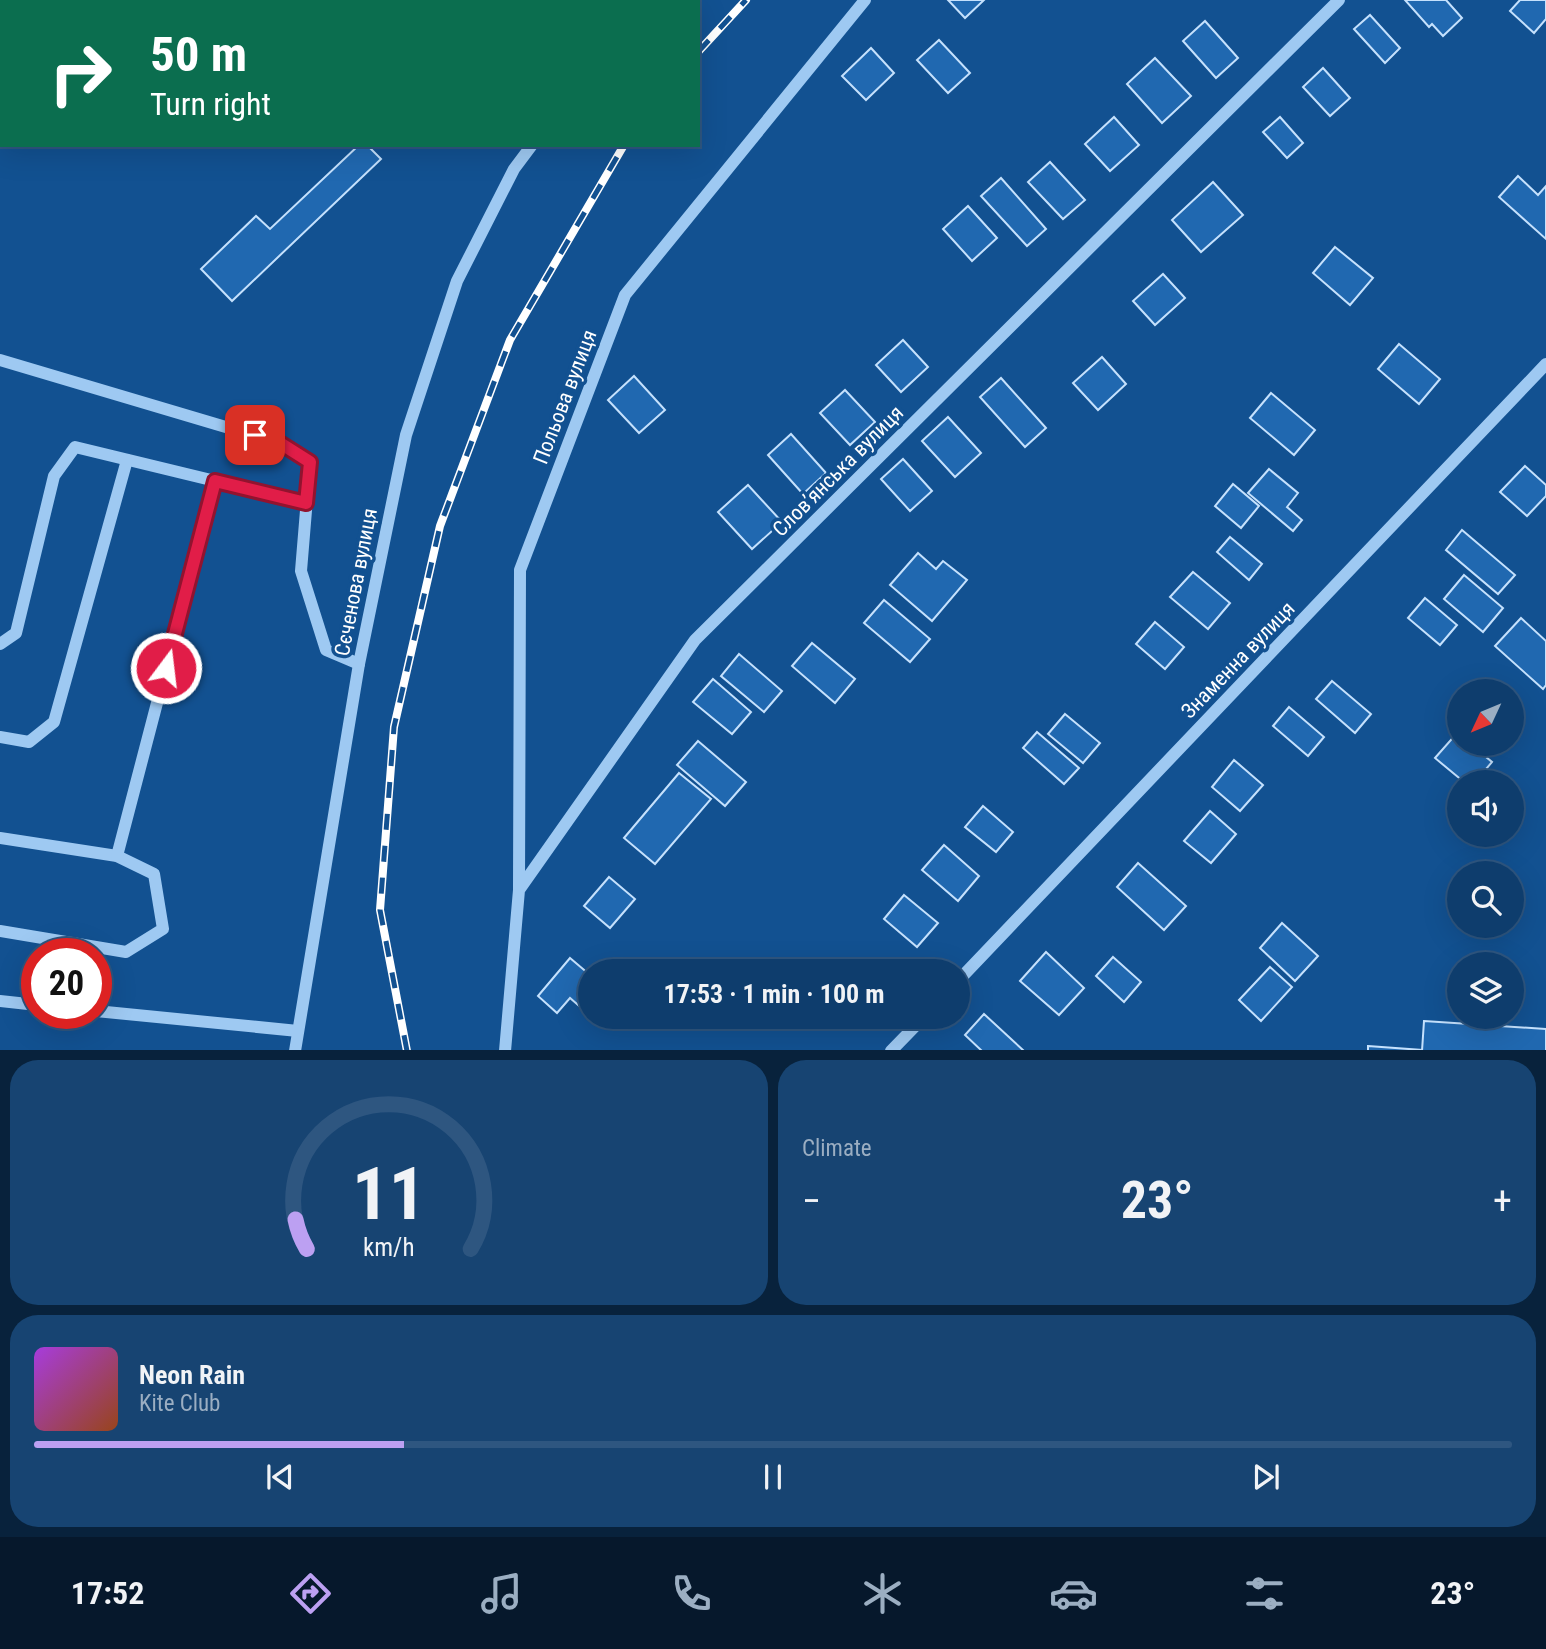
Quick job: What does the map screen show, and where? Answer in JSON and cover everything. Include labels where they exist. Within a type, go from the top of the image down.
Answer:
[{"type":"street","name":"Польова вулиця","points":[[519,890],[520,570],[625,295],[864,0]]},
{"type":"street","name":"Слов’янська вулиця","points":[[519,890],[695,640],[1339,0]]},
{"type":"street","name":"Сєченова вулиця","points":[[295,1050],[359,664],[406,435],[457,281],[514,169],[530,147]]},
{"type":"street","points":[[0,360],[280,443],[310,462],[301,571],[326,650],[359,664]]},
{"type":"street","name":"Знаменна вулиця","points":[[970,968],[1546,364]]},
{"type":"street","points":[[0,644],[16,633],[54,476],[75,447],[306,503]]},
{"type":"street","points":[[0,737],[29,742],[54,722],[127,460]]},
{"type":"street","points":[[117,856],[215,481]]},
{"type":"street","points":[[0,838],[117,856],[154,874],[163,929],[126,952],[0,931]]},
{"type":"street","points":[[505,1050],[519,890]]},
{"type":"street","points":[[0,1001],[21,1003]]},
{"type":"street","points":[[112,1013],[298,1031]]},
{"type":"street","points":[[892,1050],[912,1029]]},
{"type":"building","points":[[948,0],[984,0],[965,18]]},
{"type":"building","points":[[1405,0],[1446,0],[1462,18],[1443,36],[1432,24],[1429,27]]},
{"type":"building","points":[[1520,0],[1546,0],[1546,19],[1534,33],[1510,11]]},
{"type":"building","points":[[1370,15],[1400,48],[1385,63],[1354,29]]},
{"type":"building","points":[[1205,21],[1238,58],[1216,78],[1183,41]]},
{"type":"building","points":[[939,40],[970,73],[948,93],[917,60]]},
{"type":"building","points":[[871,48],[894,73],[866,100],[842,76]]},
{"type":"building","points":[[1155,58],[1191,96],[1162,123],[1127,84]]},
{"type":"building","points":[[1323,68],[1350,98],[1330,116],[1303,87]]},
{"type":"building","points":[[1114,117],[1139,145],[1110,171],[1085,144]]},
{"type":"building","points":[[1280,117],[1303,143],[1287,158],[1263,132]]},
{"type":"building","points":[[357,147],[369,147],[381,159],[232,301],[201,269],[256,216],[270,229]]},
{"type":"building","points":[[1050,162],[1085,200],[1063,219],[1028,182]]},
{"type":"building","points":[[1518,176],[1538,195],[1546,186],[1546,239],[1499,197]]},
{"type":"building","points":[[1001,178],[1046,229],[1027,246],[981,196]]},
{"type":"building","points":[[1213,182],[1243,215],[1201,252],[1172,220]]},
{"type":"building","points":[[968,206],[997,238],[972,261],[943,229]]},
{"type":"building","points":[[1335,247],[1373,278],[1350,305],[1313,273]]},
{"type":"building","points":[[1163,274],[1185,298],[1155,325],[1133,301]]},
{"type":"building","points":[[903,340],[928,367],[901,392],[876,365]]},
{"type":"building","points":[[1399,344],[1440,379],[1419,404],[1378,369]]},
{"type":"building","points":[[1102,357],[1126,384],[1098,410],[1073,383]]},
{"type":"building","points":[[634,376],[665,410],[639,433],[608,400]]},
{"type":"building","points":[[1001,378],[1046,428],[1025,447],[980,397]]},
{"type":"building","points":[[845,390],[875,422],[850,445],[820,413]]},
{"type":"building","points":[[1271,393],[1315,430],[1294,455],[1250,418]]},
{"type":"building","points":[[948,417],[981,453],[955,477],[922,441]]},
{"type":"building","points":[[791,434],[826,473],[803,494],[768,455]]},
{"type":"building","points":[[903,459],[932,491],[910,511],[881,479]]},
{"type":"building","points":[[1525,466],[1546,485],[1546,496],[1527,516],[1500,492]]},
{"type":"building","points":[[1269,469],[1298,493],[1287,507],[1302,520],[1293,531],[1248,493]]},
{"type":"building","points":[[1233,484],[1259,506],[1241,528],[1215,506]]},
{"type":"building","points":[[748,485],[782,522],[752,549],[718,512]]},
{"type":"building","points":[[1462,530],[1515,575],[1498,594],[1446,550]]},
{"type":"building","points":[[1230,537],[1262,564],[1249,580],[1217,552]]},
{"type":"building","points":[[918,553],[936,569],[943,561],[967,580],[932,621],[890,585]]},
{"type":"building","points":[[1193,572],[1230,603],[1208,629],[1170,597]]},
{"type":"building","points":[[1464,575],[1503,608],[1483,632],[1444,599]]},
{"type":"building","points":[[1425,598],[1457,625],[1440,645],[1408,618]]},
{"type":"building","points":[[884,600],[930,639],[910,662],[864,623]]},
{"type":"building","points":[[1521,618],[1546,641],[1546,685],[1543,689],[1495,646]]},
{"type":"building","points":[[1155,622],[1184,647],[1165,669],[1136,644]]},
{"type":"building","points":[[812,643],[855,679],[835,703],[792,666]]},
{"type":"building","points":[[739,654],[782,691],[764,712],[721,676]]},
{"type":"building","points":[[713,679],[751,712],[732,734],[693,702]]},
{"type":"building","points":[[1332,681],[1371,714],[1355,733],[1316,699]]},
{"type":"building","points":[[1289,707],[1324,737],[1308,756],[1273,726]]},
{"type":"building","points":[[1065,714],[1100,743],[1083,763],[1048,734]]},
{"type":"building","points":[[1037,732],[1079,768],[1064,784],[1023,748]]},
{"type":"building","points":[[698,741],[746,782],[725,806],[677,765]]},
{"type":"building","points":[[1447,744],[1447,756],[1485,756],[1492,762],[1485,770],[1450,770],[1435,758]]},
{"type":"building","points":[[1234,760],[1263,785],[1240,811],[1212,787]]},
{"type":"building","points":[[679,773],[711,799],[655,864],[624,838]]},
{"type":"building","points":[[983,806],[1013,832],[996,852],[965,827]]},
{"type":"building","points":[[1210,811],[1236,834],[1211,863],[1184,841]]},
{"type":"building","points":[[944,845],[979,876],[958,901],[922,870]]},
{"type":"building","points":[[1138,863],[1186,906],[1164,930],[1117,887]]},
{"type":"building","points":[[609,877],[635,899],[610,928],[584,906]]},
{"type":"building","points":[[904,895],[938,923],[917,947],[884,919]]},
{"type":"building","points":[[1282,923],[1318,956],[1295,981],[1260,948]]},
{"type":"building","points":[[1046,952],[1084,988],[1059,1015],[1020,981]]},
{"type":"building","points":[[1113,957],[1141,982],[1124,1002],[1096,976]]},
{"type":"building","points":[[570,958],[578,965],[578,1005],[570,998],[557,1013],[538,996]]},
{"type":"building","points":[[1270,967],[1292,987],[1261,1021],[1239,1000]]},
{"type":"building","points":[[984,1014],[1023,1050],[981,1050],[965,1035]]},
{"type":"building","points":[[1424,1021],[1447,1023],[1447,1029],[1546,1029],[1546,1050],[1422,1050]]},
{"type":"building","points":[[1368,1046],[1422,1050],[1368,1050]]},
{"type":"railway","points":[[700,50],[746,0]]},
{"type":"railway","points":[[407,1050],[380,910],[394,727],[440,526],[510,340],[623,147]]},
{"type":"route","points":[[166,668],[215,481],[306,503],[310,462],[280,443],[255,435]]}]
